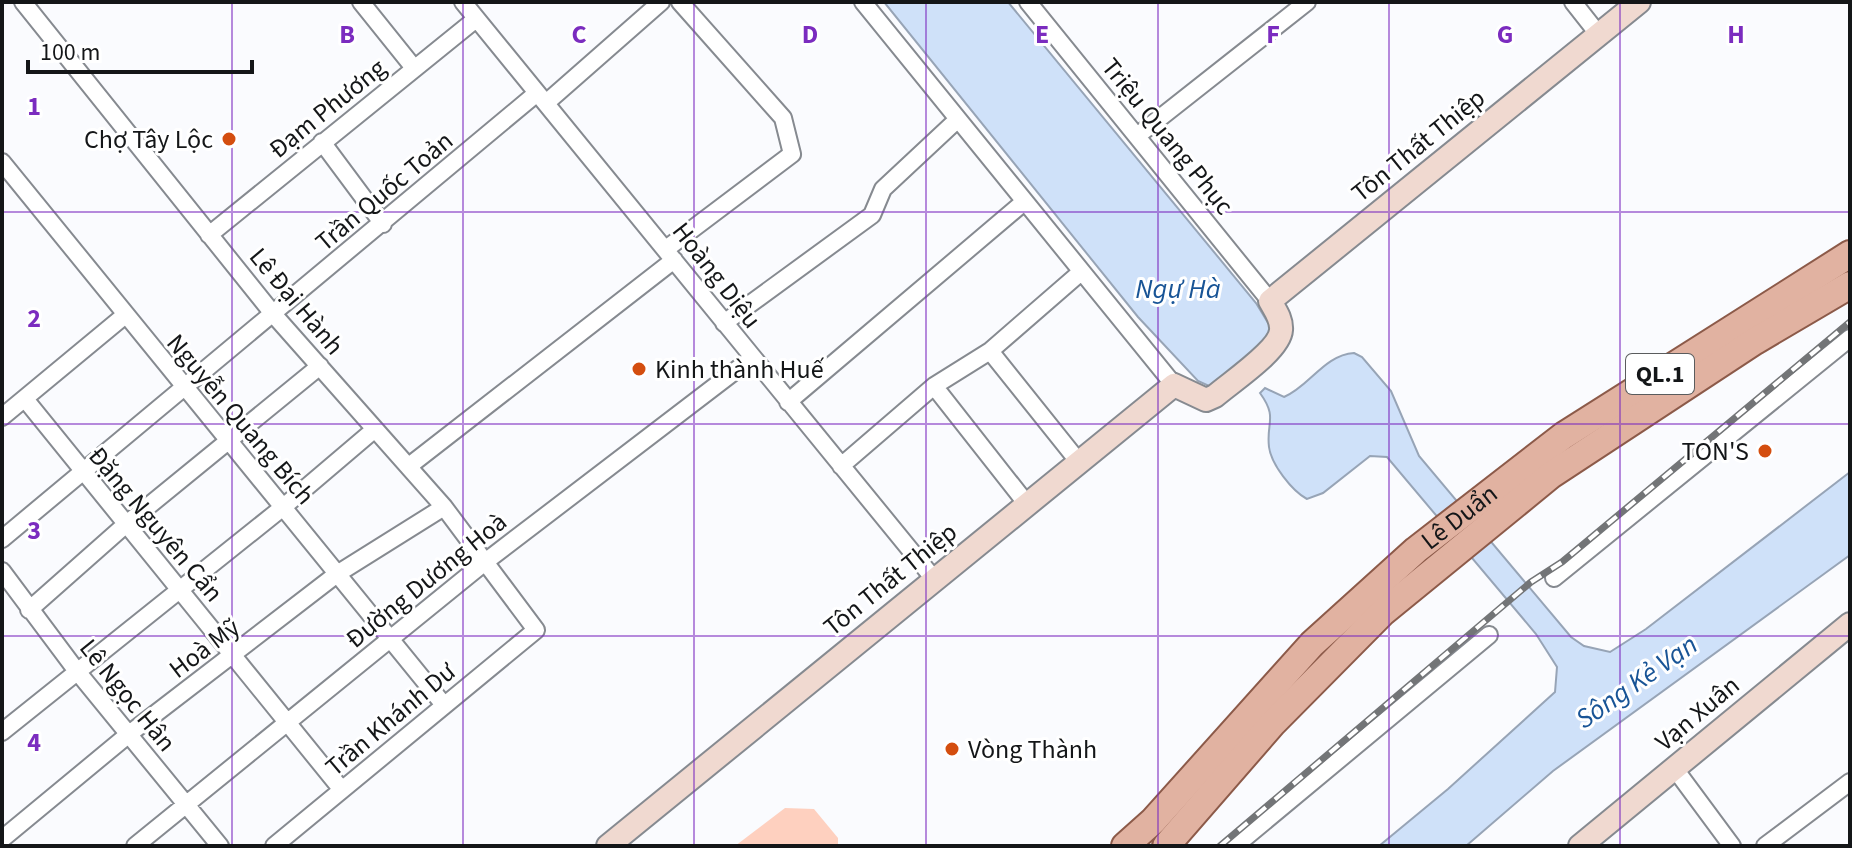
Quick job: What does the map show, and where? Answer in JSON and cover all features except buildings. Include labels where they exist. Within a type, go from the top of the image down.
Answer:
[{"type":"main road","name":"Lê Duẩn","points":[[1125,846],[1153,821],[1312,644],[1416,550],[1563,436],[1849,257]]},
{"type":"main road","name":"Lê Duẩn","points":[[1166,846],[1273,723],[1382,613],[1551,475],[1645,411],[1850,285]]},
{"type":"street","name":"Lê Đại Hành","points":[[23,2],[274,315],[444,507],[536,630]]},
{"type":"street","points":[[361,2],[414,68]]},
{"type":"street","name":"Trần Quốc Toản","points":[[2,539],[383,224],[661,2]]},
{"type":"street","points":[[409,466],[792,154],[783,118],[680,2]]},
{"type":"street","points":[[863,2],[1174,385],[1206,400],[1275,346],[1281,332],[1279,318],[1270,301]]},
{"type":"street","name":"Triệu Quang Phục","points":[[1028,2],[1270,301]]},
{"type":"street","points":[[1137,136],[1307,2]]},
{"type":"street","points":[[1573,2],[1599,35]]},
{"type":"street","name":"Tôn Thất Thiệp","points":[[1270,301],[1639,2]]},
{"type":"street","name":"Đạm Phương","points":[[209,235],[414,68],[473,9]]},
{"type":"street","name":"Hoàng Diệu","points":[[473,9],[541,98],[934,579]]},
{"type":"street","points":[[724,323],[872,215],[883,189],[958,119]]},
{"type":"street","points":[[322,142],[383,224]]},
{"type":"street","name":"Nguyễn Quang Bích","points":[[2,162],[124,316],[444,705]]},
{"type":"street","points":[[788,402],[1024,202]]},
{"type":"street","points":[[841,466],[934,386],[990,351],[1081,272]]},
{"type":"street","points":[[2,417],[124,316]]},
{"type":"street","points":[[1554,578],[1850,338]]},
{"type":"street","points":[[990,351],[1078,461]]},
{"type":"street","name":"Đường Dương Hoà","points":[[135,846],[485,562],[752,358]]},
{"type":"street","points":[[29,610],[124,526],[320,366]]},
{"type":"street","name":"Tôn Thất Thiệp","points":[[608,846],[1174,385]]},
{"type":"street","points":[[934,386],[1026,503]]},
{"type":"street","name":"Đặng Nguyên Cẩn","points":[[25,399],[124,526],[290,722],[342,790]]},
{"type":"street","points":[[2,732],[282,508],[375,429]]},
{"type":"street","name":"Hoà Mỹ","points":[[2,839],[129,734],[235,656],[337,574],[444,507]]},
{"type":"street","name":"Lê Ngọc Hân","points":[[2,571],[76,670],[220,846]]},
{"type":"street","name":"Vạn Xuân","points":[[1580,846],[1850,624]]},
{"type":"street","name":"Trần Khánh Dư","points":[[274,846],[536,630]]},
{"type":"street","points":[[1235,846],[1489,635]]},
{"type":"street","points":[[1675,769],[1732,846]]},
{"type":"street","points":[[1765,846],[1850,782]]},
{"type":"shaded area","points":[[785,808],[814,809],[838,838],[838,846],[735,846]]},
{"type":"water","name":"Ngự Hà","points":[[884,2],[1008,2],[1256,303],[1273,331],[1270,343],[1218,384],[1209,386],[1198,381],[1138,317]]},
{"type":"water","name":"Sông Kẻ Vạn","points":[[1354,353],[1362,357],[1391,391],[1419,456],[1571,637],[1584,646],[1610,652],[1646,629],[1850,472],[1850,555],[1553,771],[1466,846],[1379,846],[1448,789],[1555,692],[1557,667],[1536,634],[1387,457],[1370,456],[1323,493],[1307,499],[1278,469],[1269,447],[1269,408],[1260,393],[1265,388],[1284,397],[1334,359]]},
{"type":"railway","points":[[1220,846],[1531,582],[1562,562],[1850,322]]},
{"type":"place","name":"Chợ Tây Lộc","points":[[229,139]]},
{"type":"place","name":"Kinh thành Huế","points":[[639,369]]},
{"type":"place","name":"TON'S","points":[[1765,451]]},
{"type":"place","name":"Vòng Thành","points":[[952,749]]}]
